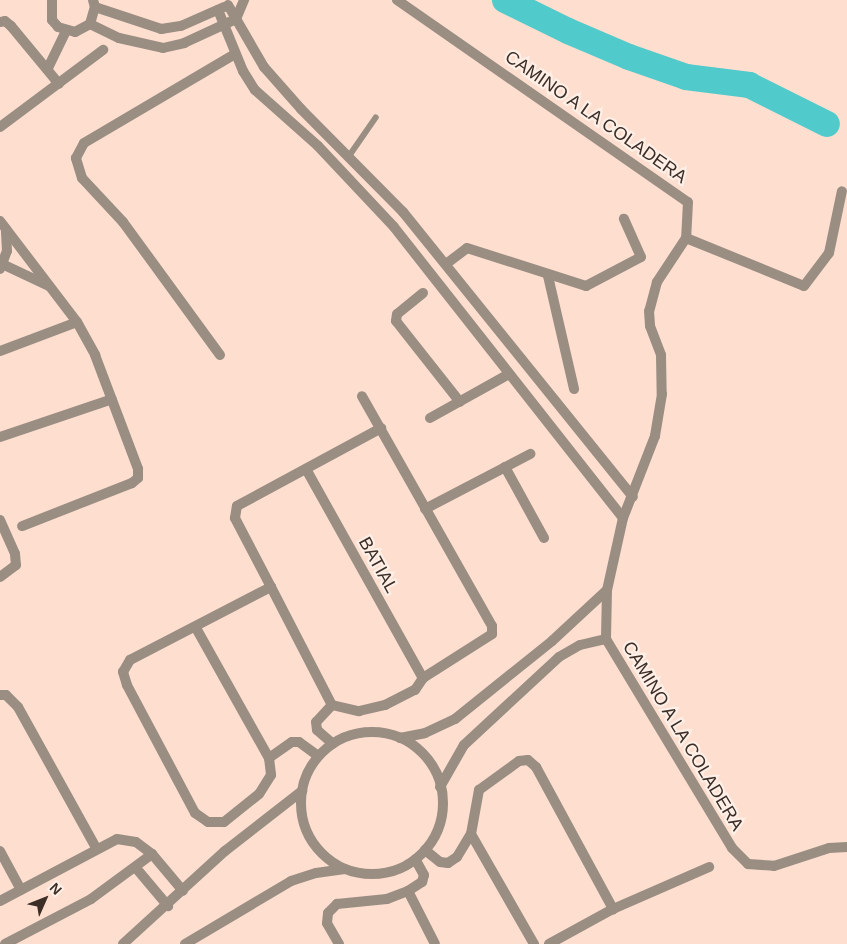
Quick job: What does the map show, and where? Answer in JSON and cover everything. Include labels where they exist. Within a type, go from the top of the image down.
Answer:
[{"type":"street","points":[[49,1],[52,20],[66,31],[83,29],[90,24],[94,4],[161,29],[181,26],[242,0]]},
{"type":"street","points":[[90,24],[119,38],[163,48],[184,43],[236,19],[242,0]]},
{"type":"street","name":"CAMINO A LA COLADERA","points":[[397,0],[684,196],[688,202],[686,238],[657,282],[652,296],[650,326],[661,355],[662,394],[655,436],[633,496],[622,518],[607,590],[606,639],[732,848],[748,864],[774,866],[829,848],[847,847]]},
{"type":"street","points":[[228,5],[264,67],[403,212],[633,496]]},
{"type":"street","points":[[218,10],[235,54],[255,90],[318,146],[394,227],[622,518]]},
{"type":"street","points":[[0,22],[5,21],[11,26],[48,68],[59,84]]},
{"type":"street","points":[[48,68],[66,31]]},
{"type":"street","points":[[0,128],[103,50]]},
{"type":"street","points":[[220,355],[123,222],[82,178],[76,158],[84,143],[235,54]]},
{"type":"street","points":[[318,146],[328,135]]},
{"type":"street","points":[[686,238],[804,286],[829,253],[842,191]]},
{"type":"street","points":[[446,264],[467,248],[548,276],[586,286],[639,260],[642,253],[624,220]]},
{"type":"street","points":[[3,225],[7,251],[1,266],[50,286]]},
{"type":"street","points":[[3,225],[77,322],[95,355],[138,469],[138,478],[132,483],[22,526]]},
{"type":"street","points":[[548,276],[574,388]]},
{"type":"street","points":[[423,293],[397,314],[396,321],[460,402]]},
{"type":"street","points":[[0,351],[77,322]]},
{"type":"street","points":[[518,385],[532,373]]},
{"type":"street","points":[[430,418],[509,374]]},
{"type":"street","points":[[362,396],[381,428],[492,626],[492,634],[423,678],[414,690],[385,705],[349,711],[332,705],[234,512],[237,506],[381,428]]},
{"type":"street","points":[[0,437],[112,399]]},
{"type":"street","points":[[425,509],[530,454]]},
{"type":"street","points":[[505,467],[544,538]]},
{"type":"street","name":"BATIAL","points":[[306,469],[423,678]]},
{"type":"street","points":[[0,520],[16,565],[0,577]]},
{"type":"street","points":[[196,628],[269,758],[271,775],[259,794],[224,822],[208,822],[195,813],[127,685],[123,672],[130,660],[196,628],[271,587]]},
{"type":"street","points":[[346,869],[329,859],[312,840],[302,816],[302,791],[318,756],[332,744],[362,733],[400,738],[425,732],[455,719],[552,641],[607,590]]},
{"type":"street","points":[[440,786],[464,745],[560,657],[580,645],[606,639]]},
{"type":"street","points":[[0,695],[6,695],[18,707],[96,848]]},
{"type":"street","points":[[332,705],[316,722],[316,730],[332,744]]},
{"type":"street","points":[[185,944],[291,881],[316,873],[346,869],[378,874],[391,871],[415,859],[425,850],[442,814],[440,786],[429,762],[400,738]]},
{"type":"street","points":[[269,758],[292,742],[299,742],[318,756]]},
{"type":"street","points":[[425,850],[440,862],[448,863],[457,857],[471,834],[478,790],[519,761],[528,760],[536,766],[613,910]]},
{"type":"street","points":[[122,944],[168,906],[225,851],[302,791]]},
{"type":"street","points":[[471,834],[534,944]]},
{"type":"street","points":[[0,901],[96,848],[117,839],[126,839],[152,854],[183,891]]},
{"type":"street","points":[[0,851],[21,890]]},
{"type":"street","points":[[5,944],[91,899],[136,868],[152,854]]},
{"type":"street","points":[[339,944],[327,923],[328,912],[337,904],[387,899],[408,891],[422,882],[424,874],[415,859]]},
{"type":"street","points":[[549,944],[613,910],[709,867]]},
{"type":"street","points":[[136,868],[168,906]]},
{"type":"street","points":[[408,891],[435,944]]},
{"type":"lane","points":[[349,156],[376,118]]},
{"type":"waterway","points":[[505,0],[568,31],[629,57],[686,77],[749,85],[827,124]]}]
